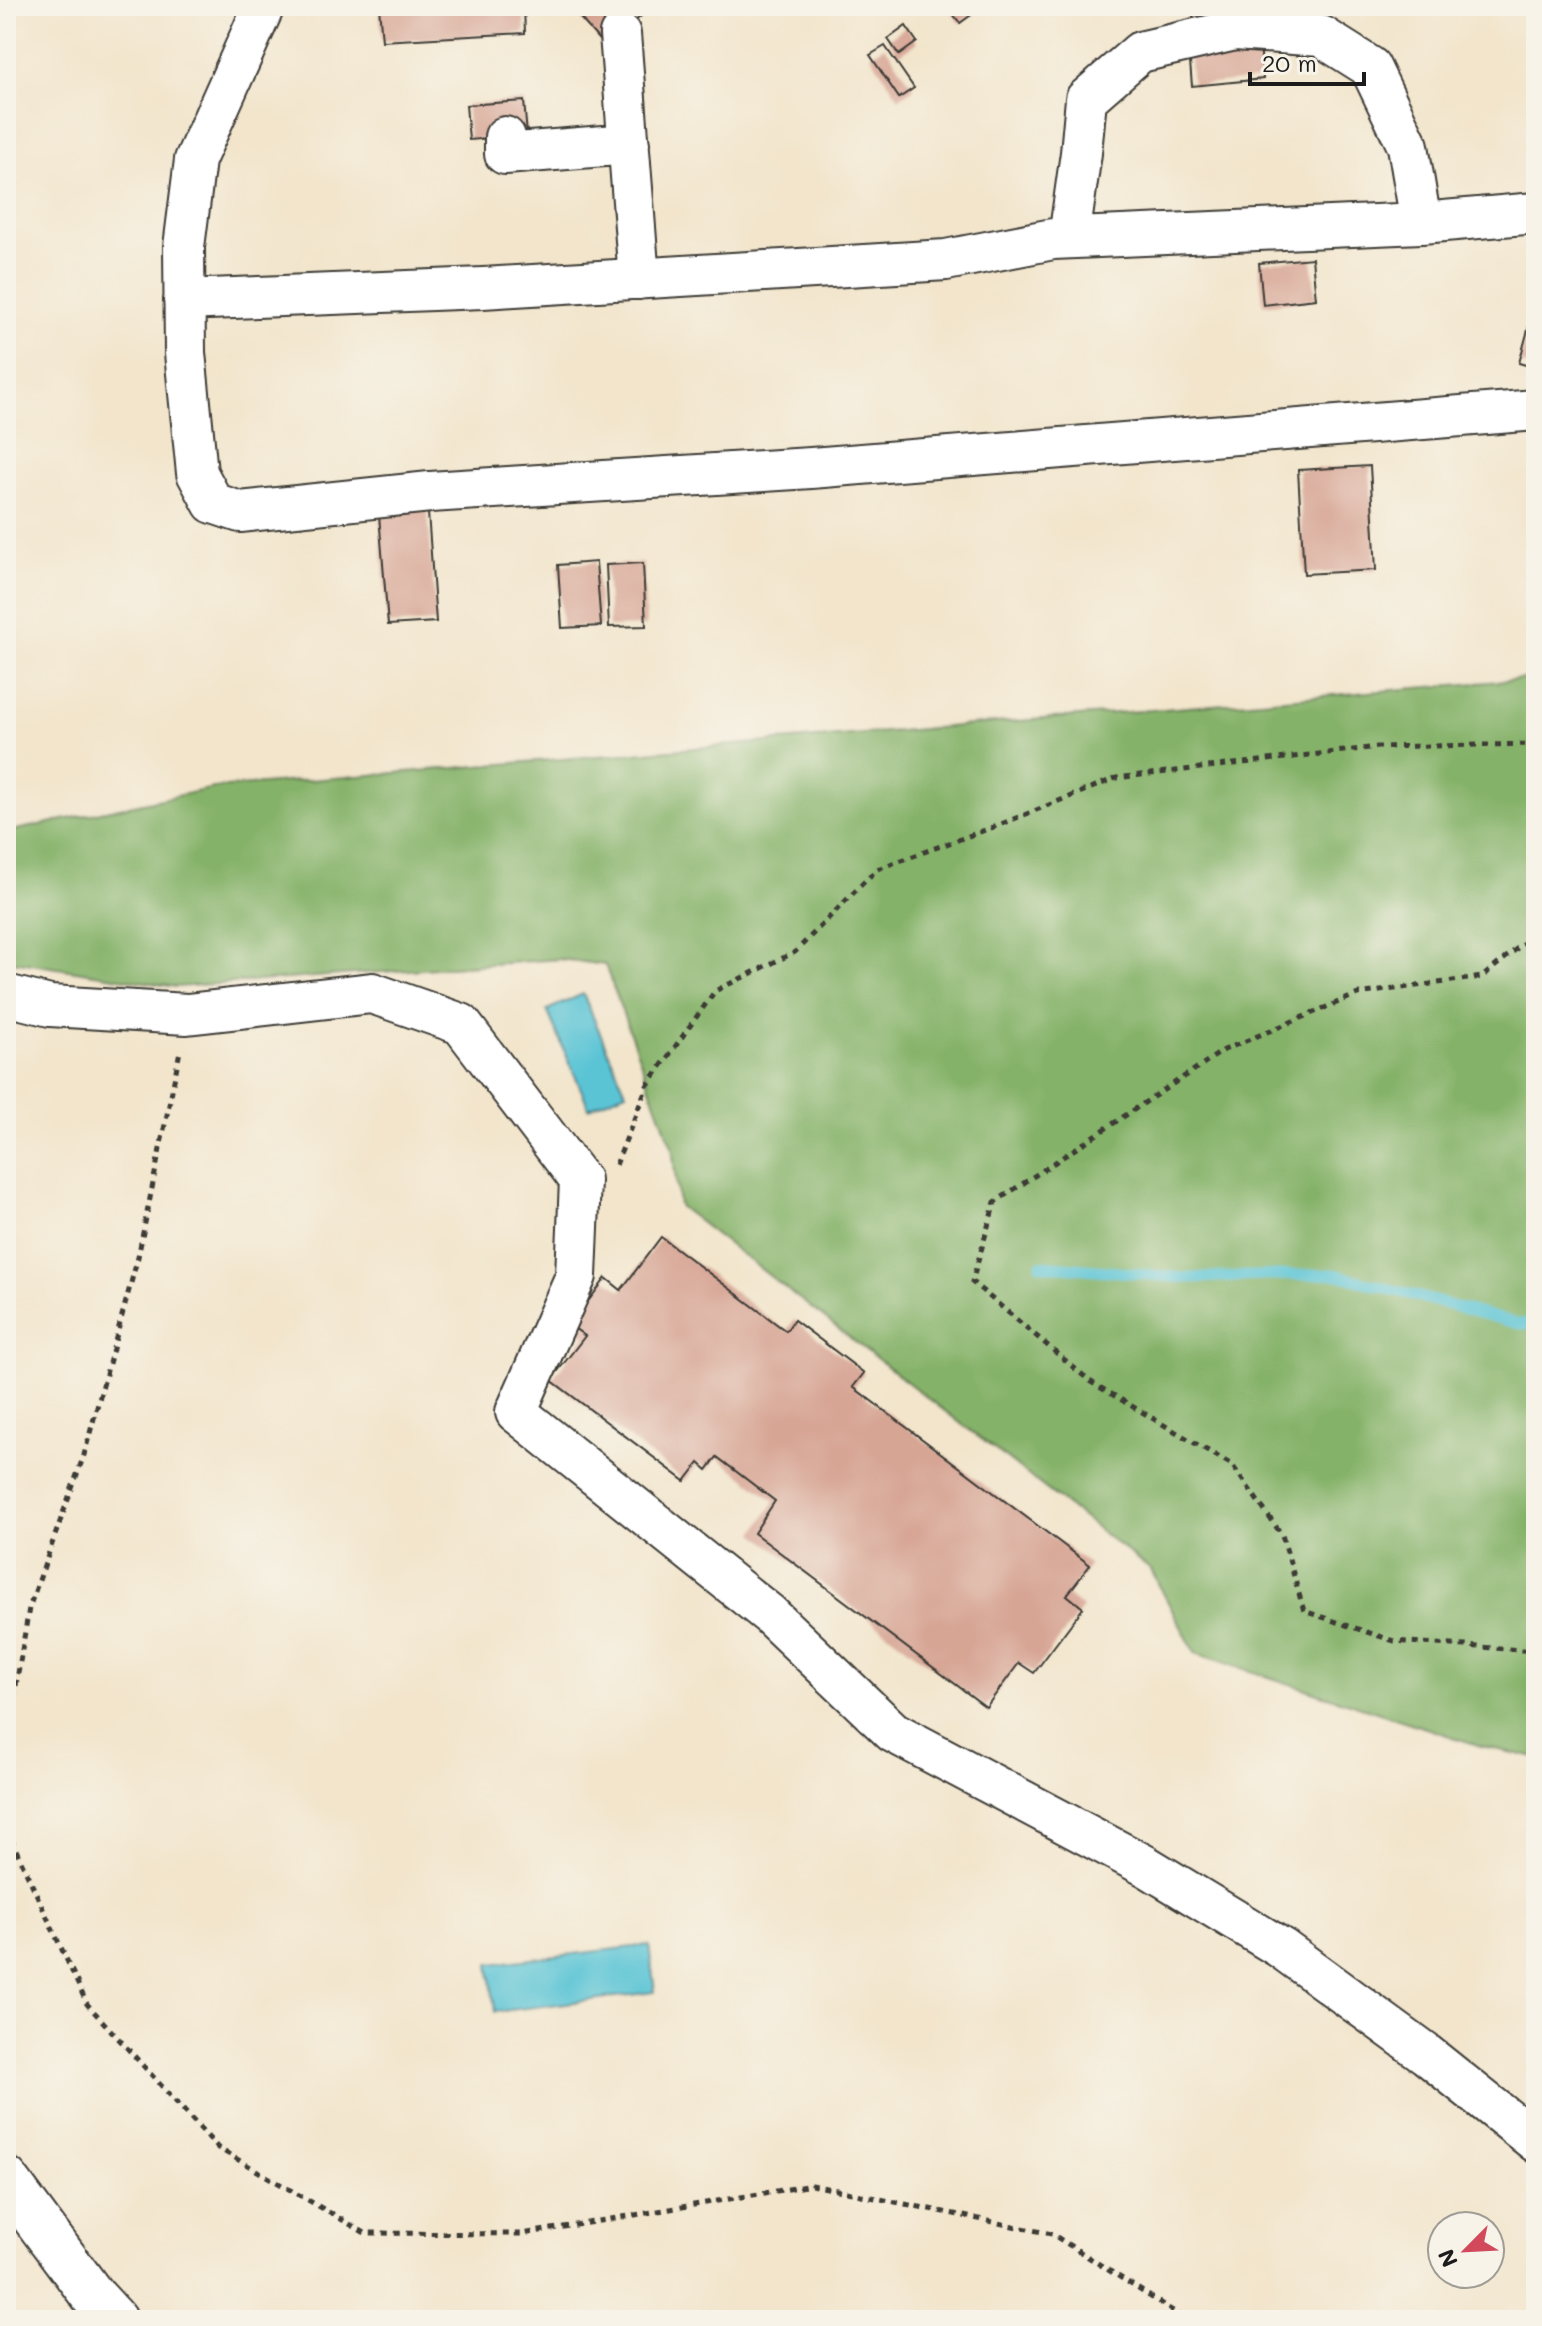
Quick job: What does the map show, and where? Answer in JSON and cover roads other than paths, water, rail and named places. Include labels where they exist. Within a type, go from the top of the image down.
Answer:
[{"type":"main road","points":[[6,2179],[92,2295],[115,2320]]},
{"type":"lane","points":[[264,6],[195,160],[184,247],[185,353],[197,473],[213,503],[240,512],[430,492],[811,468],[1536,410]]},
{"type":"lane","points":[[1069,238],[1086,99],[1140,52],[1235,30],[1321,36],[1370,67],[1408,146],[1421,223]]},
{"type":"lane","points":[[620,34],[639,279]]},
{"type":"lane","points":[[505,137],[505,154],[629,144]]},
{"type":"lane","points":[[184,300],[483,288],[946,260],[1053,239],[1421,223],[1536,213]]},
{"type":"lane","points":[[6,995],[50,1006],[187,1014],[372,993],[461,1024],[580,1180],[576,1276],[516,1412],[769,1614],[893,1732],[1146,1866],[1281,1948],[1426,2054],[1536,2142]]},
{"type":"water","points":[[583,994],[626,1092],[589,1108],[547,1010]]},
{"type":"water","points":[[649,1945],[655,1992],[495,2012],[489,1964]]},
{"type":"waterway","points":[[1041,1265],[1185,1278],[1334,1274],[1519,1324],[1536,1323]]}]
